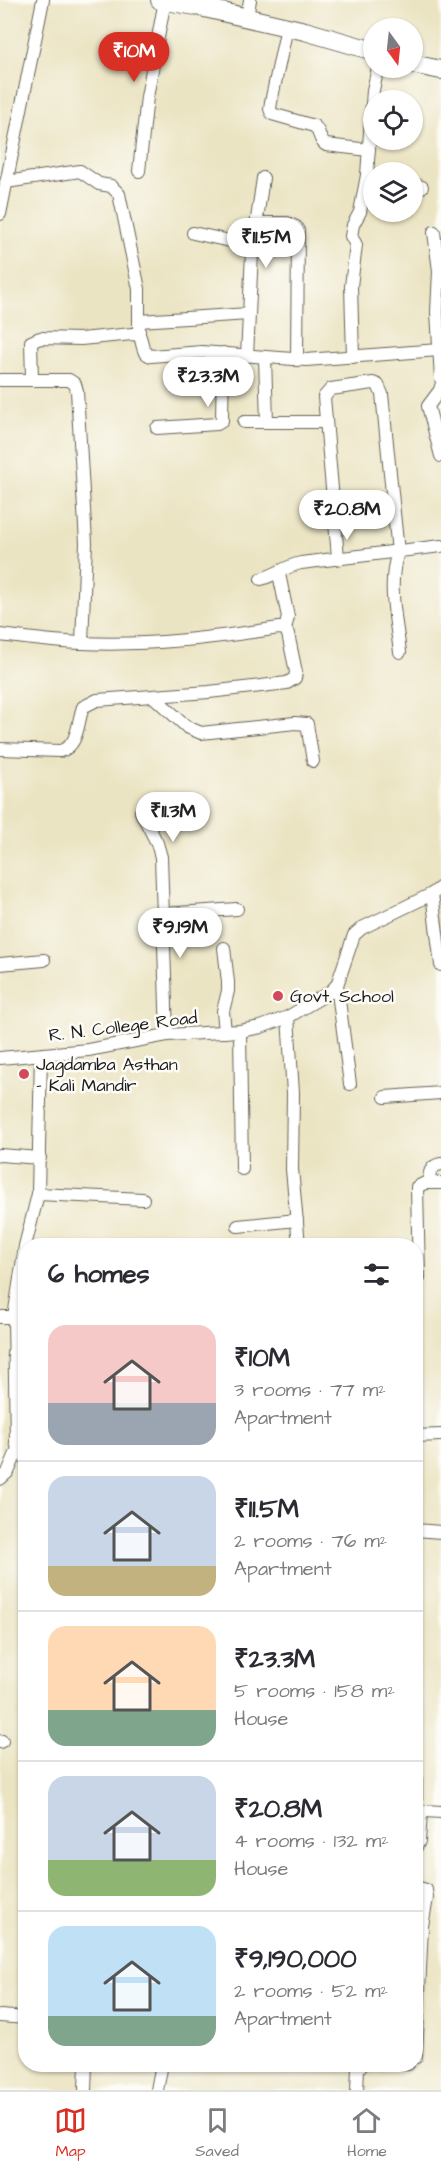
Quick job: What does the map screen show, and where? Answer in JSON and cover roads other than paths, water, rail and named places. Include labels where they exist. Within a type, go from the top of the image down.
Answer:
[{"type":"main road","points":[[160,0],[249,9],[287,27],[363,48]]},
{"type":"main road","points":[[423,66],[441,70]]},
{"type":"street","points":[[0,214],[43,0]]},
{"type":"street","points":[[139,171],[147,97],[165,0]]},
{"type":"street","points":[[287,27],[271,102],[272,114],[314,126],[326,145],[363,149]]},
{"type":"street","points":[[369,150],[369,162]]},
{"type":"street","points":[[6,182],[80,171],[99,184],[115,189],[122,203],[138,280],[139,335],[142,348],[146,354],[151,356],[202,352],[297,360],[439,350]]},
{"type":"street","points":[[247,357],[253,246],[263,178]]},
{"type":"street","points":[[353,357],[351,286],[356,245],[351,236],[352,225],[360,212],[363,201]]},
{"type":"street","points":[[256,223],[287,223],[296,227],[298,231],[297,360]]},
{"type":"street","points":[[193,232],[253,246]]},
{"type":"street","points":[[434,232],[439,271],[436,302],[441,379]]},
{"type":"street","points":[[139,321],[249,314]]},
{"type":"street","points":[[32,379],[30,348],[31,342],[35,340],[81,339],[132,333],[139,335]]},
{"type":"street","points":[[157,428],[218,424],[222,421],[223,353]]},
{"type":"street","points":[[265,358],[267,422]]},
{"type":"street","points":[[0,380],[69,380],[75,384],[86,543],[82,644]]},
{"type":"street","points":[[338,557],[324,397],[331,389],[373,383],[381,388],[398,552],[393,565],[392,581],[400,652]]},
{"type":"street","points":[[441,386],[428,406],[441,456]]},
{"type":"street","points":[[244,422],[325,422]]},
{"type":"street","points":[[261,579],[279,574],[292,565],[338,557],[441,546]]},
{"type":"street","points":[[0,749],[60,752],[68,749],[73,743],[83,707],[90,702],[209,692],[292,681],[296,672],[285,629],[288,617],[279,574]]},
{"type":"street","points":[[0,635],[82,644],[183,640],[285,629]]},
{"type":"street","points":[[154,697],[187,727],[201,733],[295,723],[307,724],[313,762]]},
{"type":"street","points":[[141,812],[160,850],[166,1035]]},
{"type":"street","points":[[350,1083],[337,985],[354,935],[373,921],[438,891],[441,965]]},
{"type":"street","points":[[163,915],[237,909]]},
{"type":"street","points":[[224,948],[228,982],[223,1011],[225,1032]]},
{"type":"street","points":[[0,964],[44,960]]},
{"type":"street","name":"R. N. College Road","points":[[0,1058],[118,1046],[166,1035],[261,1028],[288,1017],[322,998],[337,985]]},
{"type":"street","points":[[288,1017],[293,1093],[292,1169],[298,1238]]},
{"type":"street","points":[[240,1031],[242,1169]]},
{"type":"street","points":[[27,1238],[38,1194],[41,1055]]},
{"type":"street","points":[[385,1097],[441,1093]]},
{"type":"street","points":[[0,1155],[40,1158]]},
{"type":"street","points":[[418,1238],[417,1187],[420,1184],[435,1183],[430,1170],[441,1164]]},
{"type":"street","points":[[38,1194],[143,1199]]},
{"type":"street","points":[[238,1226],[297,1220]]},
{"type":"street","points":[[18,1291],[14,1317],[18,1346]]},
{"type":"street","points":[[0,1317],[14,1317]]},
{"type":"street","points":[[423,1436],[441,1435]]},
{"type":"street","points":[[0,1479],[8,1472],[18,1453]]},
{"type":"street","points":[[423,1531],[441,1532]]},
{"type":"street","points":[[423,1813],[441,1812]]},
{"type":"street","points":[[423,1888],[427,1894],[423,1920]]},
{"type":"street","points":[[0,2016],[18,2017]]},
{"type":"street","points":[[85,2090],[86,2072]]},
{"type":"street","points":[[157,2090],[160,2072]]},
{"type":"street","points":[[357,2090],[358,2072]]},
{"type":"place","name":"Govt. School","points":[[278,996]]},
{"type":"place","name":"Jagdamba Asthan - Kali Mandir","points":[[24,1074]]}]
